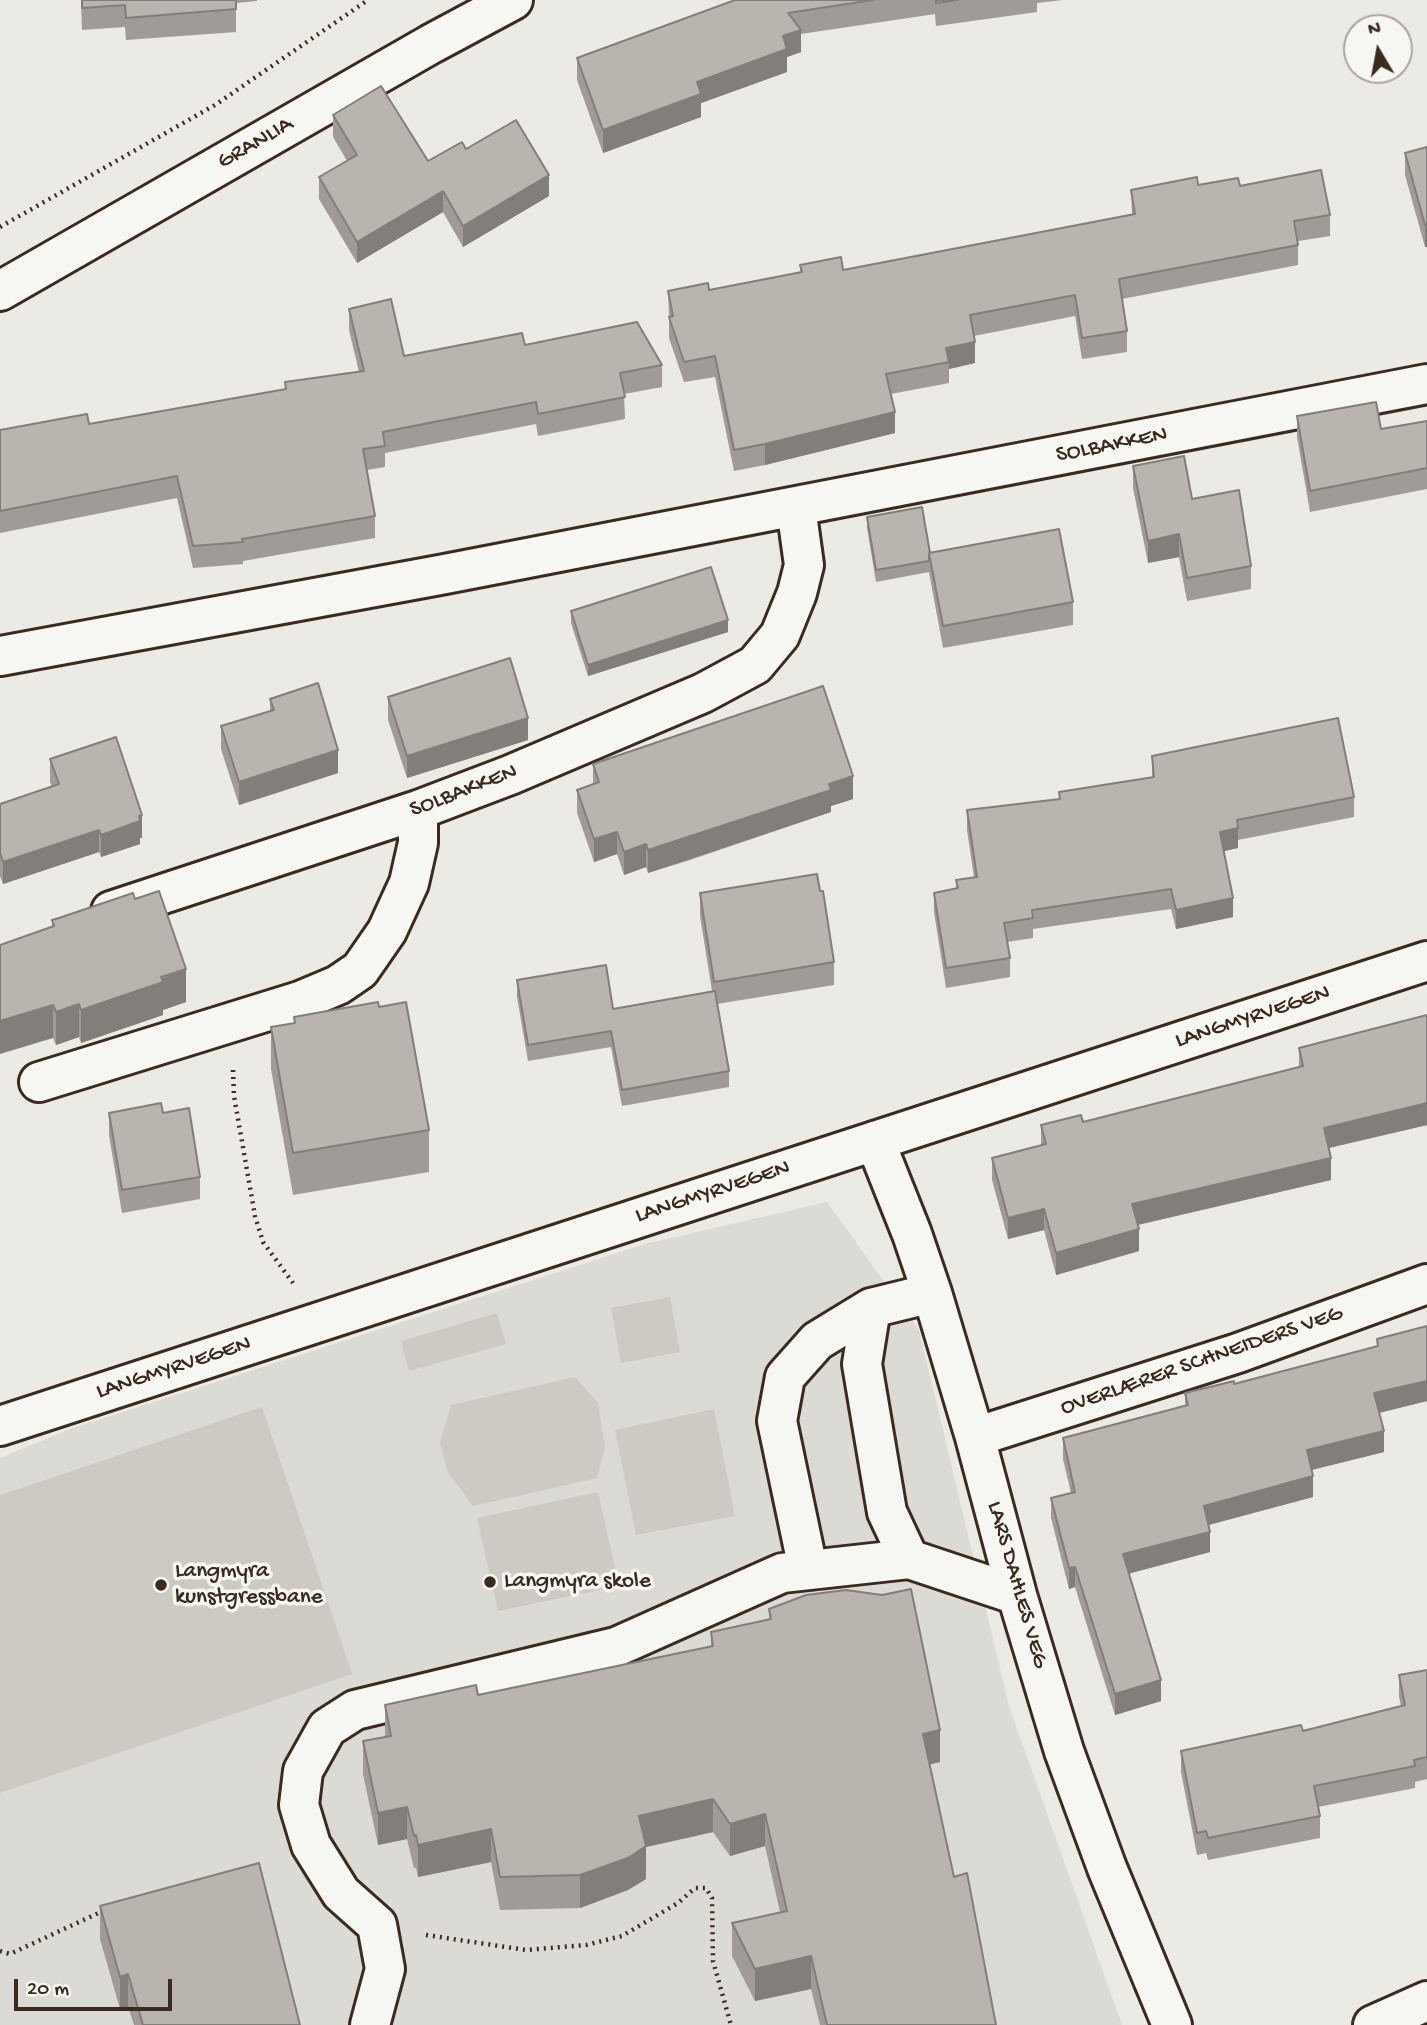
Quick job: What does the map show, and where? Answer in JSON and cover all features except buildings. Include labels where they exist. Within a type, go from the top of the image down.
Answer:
[{"type":"street","name":"GRANLIA","points":[[0,291],[431,44],[513,0]]},
{"type":"street","name":"SOLBAKKEN","points":[[0,656],[796,507],[1427,384]]},
{"type":"street","name":"SOLBAKKEN","points":[[78,922],[418,810],[510,775],[703,693],[755,665],[780,635],[797,593],[804,565],[796,507]]},
{"type":"street","points":[[39,1082],[300,1001],[338,985],[360,970],[387,932],[409,883],[418,843],[418,810]]},
{"type":"street","name":"LANGMYRVEGEN","points":[[0,1426],[1427,961]]},
{"type":"street","name":"LARS DAHLES VEG","points":[[875,1141],[932,1293],[1064,1751],[1107,1868],[1172,2025]]},
{"type":"street","name":"OVERLÆRER SCHNEIDERS VEG","points":[[975,1437],[1238,1353],[1427,1284]]},
{"type":"street","points":[[808,1569],[777,1421],[785,1377],[817,1341],[871,1308],[932,1293]]},
{"type":"street","points":[[871,1308],[862,1364],[887,1511],[909,1559]]},
{"type":"street","points":[[370,2025],[385,1969],[377,1925],[341,1894],[311,1845],[299,1805],[303,1771],[327,1728],[355,1710],[616,1647],[782,1573],[909,1559],[1017,1595]]},
{"type":"street","points":[[1373,2025],[1427,2001]]},
{"type":"path","points":[[0,227],[215,105],[368,0]]},
{"type":"path","points":[[245,1019],[235,1052],[232,1074],[254,1216],[270,1254],[290,1276],[307,1326]]},
{"type":"path","points":[[377,1925],[454,1941],[526,1950],[586,1945],[622,1936],[678,1903],[695,1888],[706,1888],[712,1898],[713,1961],[731,2025]]},
{"type":"path","points":[[0,1951],[10,1954],[107,1909]]},
{"type":"shaded area","name":"Langmyra skole","points":[[827,1202],[919,1330],[1009,1706],[1122,2025],[0,2025],[0,1458],[70,1429],[645,1244]]},
{"type":"shaded area","points":[[670,1297],[680,1352],[621,1363],[611,1308]]},
{"type":"shaded area","points":[[497,1313],[506,1344],[409,1371],[401,1341]]},
{"type":"shaded area","points":[[575,1377],[598,1403],[605,1448],[597,1478],[473,1506],[447,1471],[440,1442],[451,1405]]},
{"type":"shaded area","name":"Langmyra kunstgressbane","points":[[262,1407],[352,1674],[0,1793],[0,1495]]},
{"type":"shaded area","points":[[714,1409],[735,1516],[636,1535],[615,1430]]},
{"type":"shaded area","points":[[598,1492],[619,1586],[498,1611],[477,1518]]},
{"type":"place","name":"Langmyra skole","points":[[490,1582]]},
{"type":"place","name":"Langmyra kunstgressbane","points":[[161,1585]]}]
